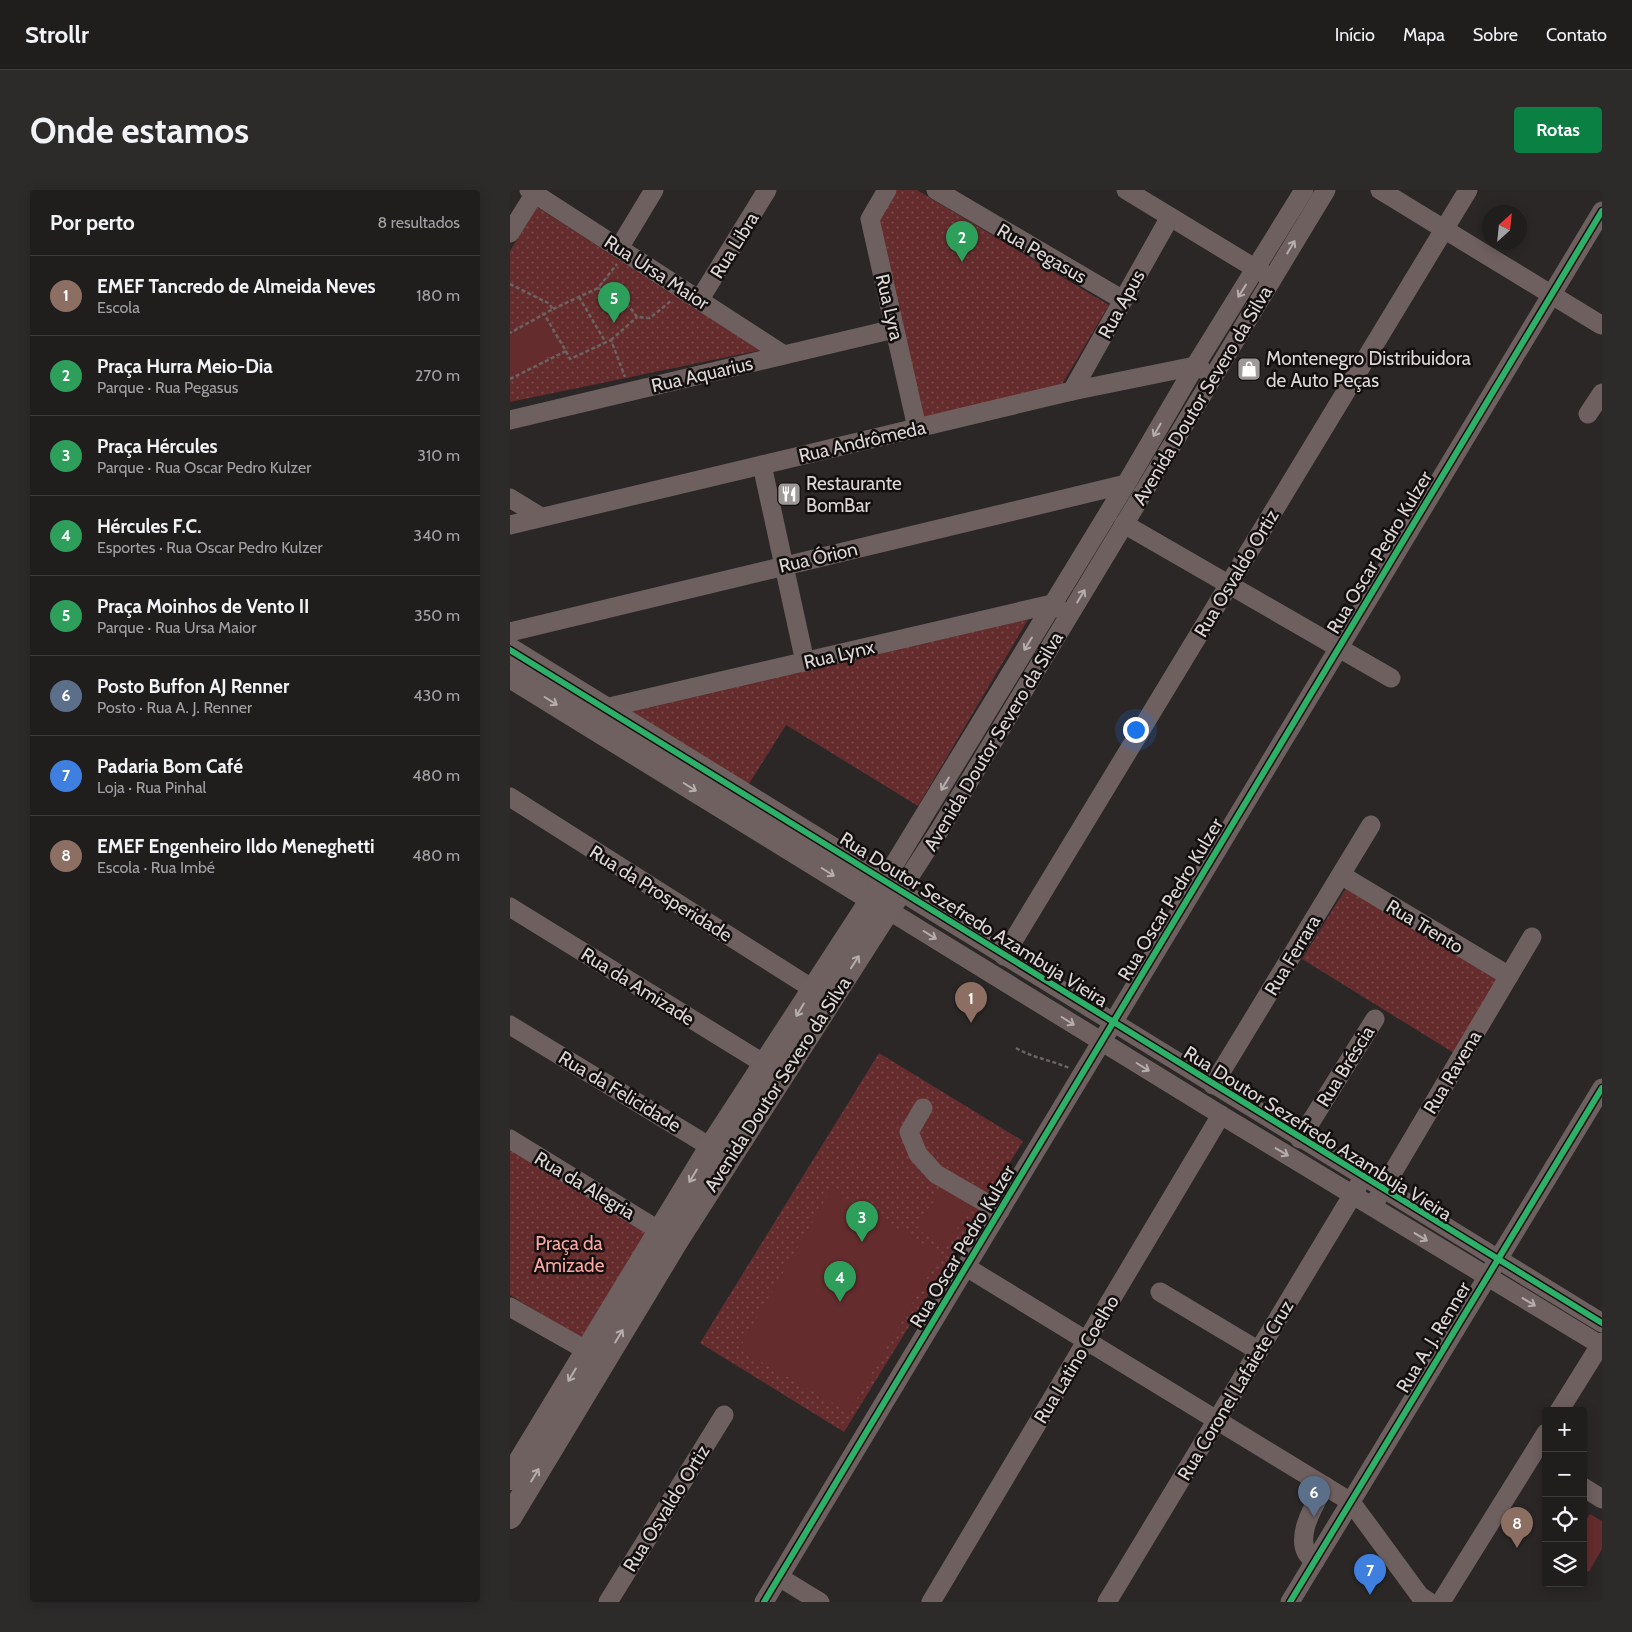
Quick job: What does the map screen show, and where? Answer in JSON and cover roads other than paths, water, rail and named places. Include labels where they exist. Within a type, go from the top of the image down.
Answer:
[{"type":"main road","name":"Rua Doutor Sezefredo Azambuja Vieira","points":[[510,650],[605,708],[765,820]]},
{"type":"main road","name":"Rua Doutor Sezefredo Azambuja Vieira","points":[[510,676],[765,820],[886,895]]},
{"type":"main road","name":"Avenida Doutor Severo da Silva","points":[[510,1517],[660,1231],[720,1153],[766,1065],[812,989],[886,895]]},
{"type":"main road","name":"Avenida Doutor Severo da Silva","points":[[510,1478],[596,1355],[720,1153],[886,895]]},
{"type":"street","points":[[620,254],[654,190]]},
{"type":"street","name":"Rua Libra","points":[[700,300],[767,190]]},
{"type":"street","name":"Rua Lyra","points":[[888,190],[870,219],[917,428]]},
{"type":"street","name":"Rua Pegasus","points":[[936,190],[1123,300]]},
{"type":"street","points":[[1126,190],[1272,279]]},
{"type":"street","name":"Avenida Doutor Severo da Silva","points":[[886,895],[922,822],[1195,366],[1304,190]]},
{"type":"street","name":"Avenida Doutor Severo da Silva","points":[[886,895],[939,831],[1326,190]]},
{"type":"street","points":[[1380,190],[1601,325]]},
{"type":"street","name":"Rua Osvaldo Ortiz","points":[[1004,956],[1468,190]]},
{"type":"street","points":[[510,233],[533,191]]},
{"type":"street","name":"Rua Ursa Maior","points":[[533,191],[620,254],[700,300],[784,355]]},
{"type":"street","name":"Rua Oscar Pedro Kulzer","points":[[764,1602],[1602,211]]},
{"type":"street","name":"Rua Apus","points":[[1072,391],[1170,217]]},
{"type":"street","name":"Rua Aquarius","points":[[510,420],[894,329]]},
{"type":"street","points":[[1195,366],[1214,375]]},
{"type":"street","name":"Rua Andrômeda","points":[[510,525],[1072,391],[1195,366]]},
{"type":"street","points":[[1588,414],[1602,393]]},
{"type":"street","points":[[762,465],[805,662]]},
{"type":"street","name":"Rua Órion","points":[[510,632],[1126,484]]},
{"type":"street","points":[[510,498],[541,517]]},
{"type":"street","points":[[1124,524],[1391,678]]},
{"type":"street","points":[[1052,604],[1070,615]]},
{"type":"street","name":"Rua Lynx","points":[[605,708],[1052,604]]},
{"type":"street","name":"Rua da Prosperidade","points":[[510,797],[812,989]]},
{"type":"street","points":[[922,822],[939,831]]},
{"type":"street","name":"Rua Ferrara","points":[[1214,1085],[1371,825]]},
{"type":"street","name":"Rua Trento","points":[[1341,875],[1509,976]]},
{"type":"street","name":"Rua Doutor Sezefredo Azambuja Vieira","points":[[886,895],[1004,956],[1602,1324]]},
{"type":"street","name":"Rua Doutor Sezefredo Azambuja Vieira","points":[[886,895],[1102,1042],[1372,1208],[1601,1344]]},
{"type":"street","name":"Rua da Amizade","points":[[510,907],[766,1065]]},
{"type":"street","name":"Rua Ravena","points":[[1372,1208],[1532,938]]},
{"type":"street","name":"Rua Bréscia","points":[[1300,1139],[1375,1019]]},
{"type":"street","name":"Rua da Felicidade","points":[[510,1025],[720,1153]]},
{"type":"street","name":"Rua A. J. Renner","points":[[1290,1602],[1602,1088]]},
{"type":"street","points":[[923,1108],[909,1132],[918,1154],[936,1174],[1000,1211]]},
{"type":"street","name":"Rua Latino Coelho","points":[[931,1602],[1221,1115]]},
{"type":"street","name":"Rua da Alegria","points":[[510,1139],[660,1231]]},
{"type":"street","name":"Rua Coronel Lafaiete Cruz","points":[[1107,1602],[1363,1178]]},
{"type":"street","points":[[966,1266],[1351,1502],[1420,1596],[1429,1602]]},
{"type":"street","points":[[1160,1292],[1259,1351]]},
{"type":"street","points":[[510,1307],[596,1355]]},
{"type":"street","points":[[1562,1407],[1601,1344]]},
{"type":"street","name":"Rua Osvaldo Ortiz","points":[[608,1602],[724,1415]]},
{"type":"street","points":[[1441,1602],[1539,1460]]},
{"type":"street","points":[[1315,1561],[1309,1558],[1303,1546],[1306,1526],[1313,1507],[1325,1486]]},
{"type":"street","points":[[1587,1489],[1602,1498]]},
{"type":"street","points":[[780,1577],[820,1602]]},
{"type":"place","name":"Praça Hurra Meio-Dia","points":[[962,262]]},
{"type":"place","name":"Praça Moinhos de Vento II","points":[[614,323]]},
{"type":"place","name":"Montenegro Distribuidora de Auto Peças","points":[[1249,369]]},
{"type":"place","name":"Restaurante BomBar","points":[[789,494]]},
{"type":"place","name":"EMEF Tancredo de Almeida Neves","points":[[971,1023]]},
{"type":"place","name":"Praça Hércules","points":[[862,1242]]},
{"type":"place","name":"Hércules F.C.","points":[[840,1302]]},
{"type":"place","name":"Posto Buffon AJ Renner","points":[[1314,1517]]},
{"type":"place","name":"EMEF Engenheiro Ildo Meneghetti","points":[[1517,1548]]},
{"type":"place","name":"Padaria Bom Café","points":[[1370,1595]]},
{"type":"park label","name":"Praça da Amizade","points":[[569,1254]]}]
